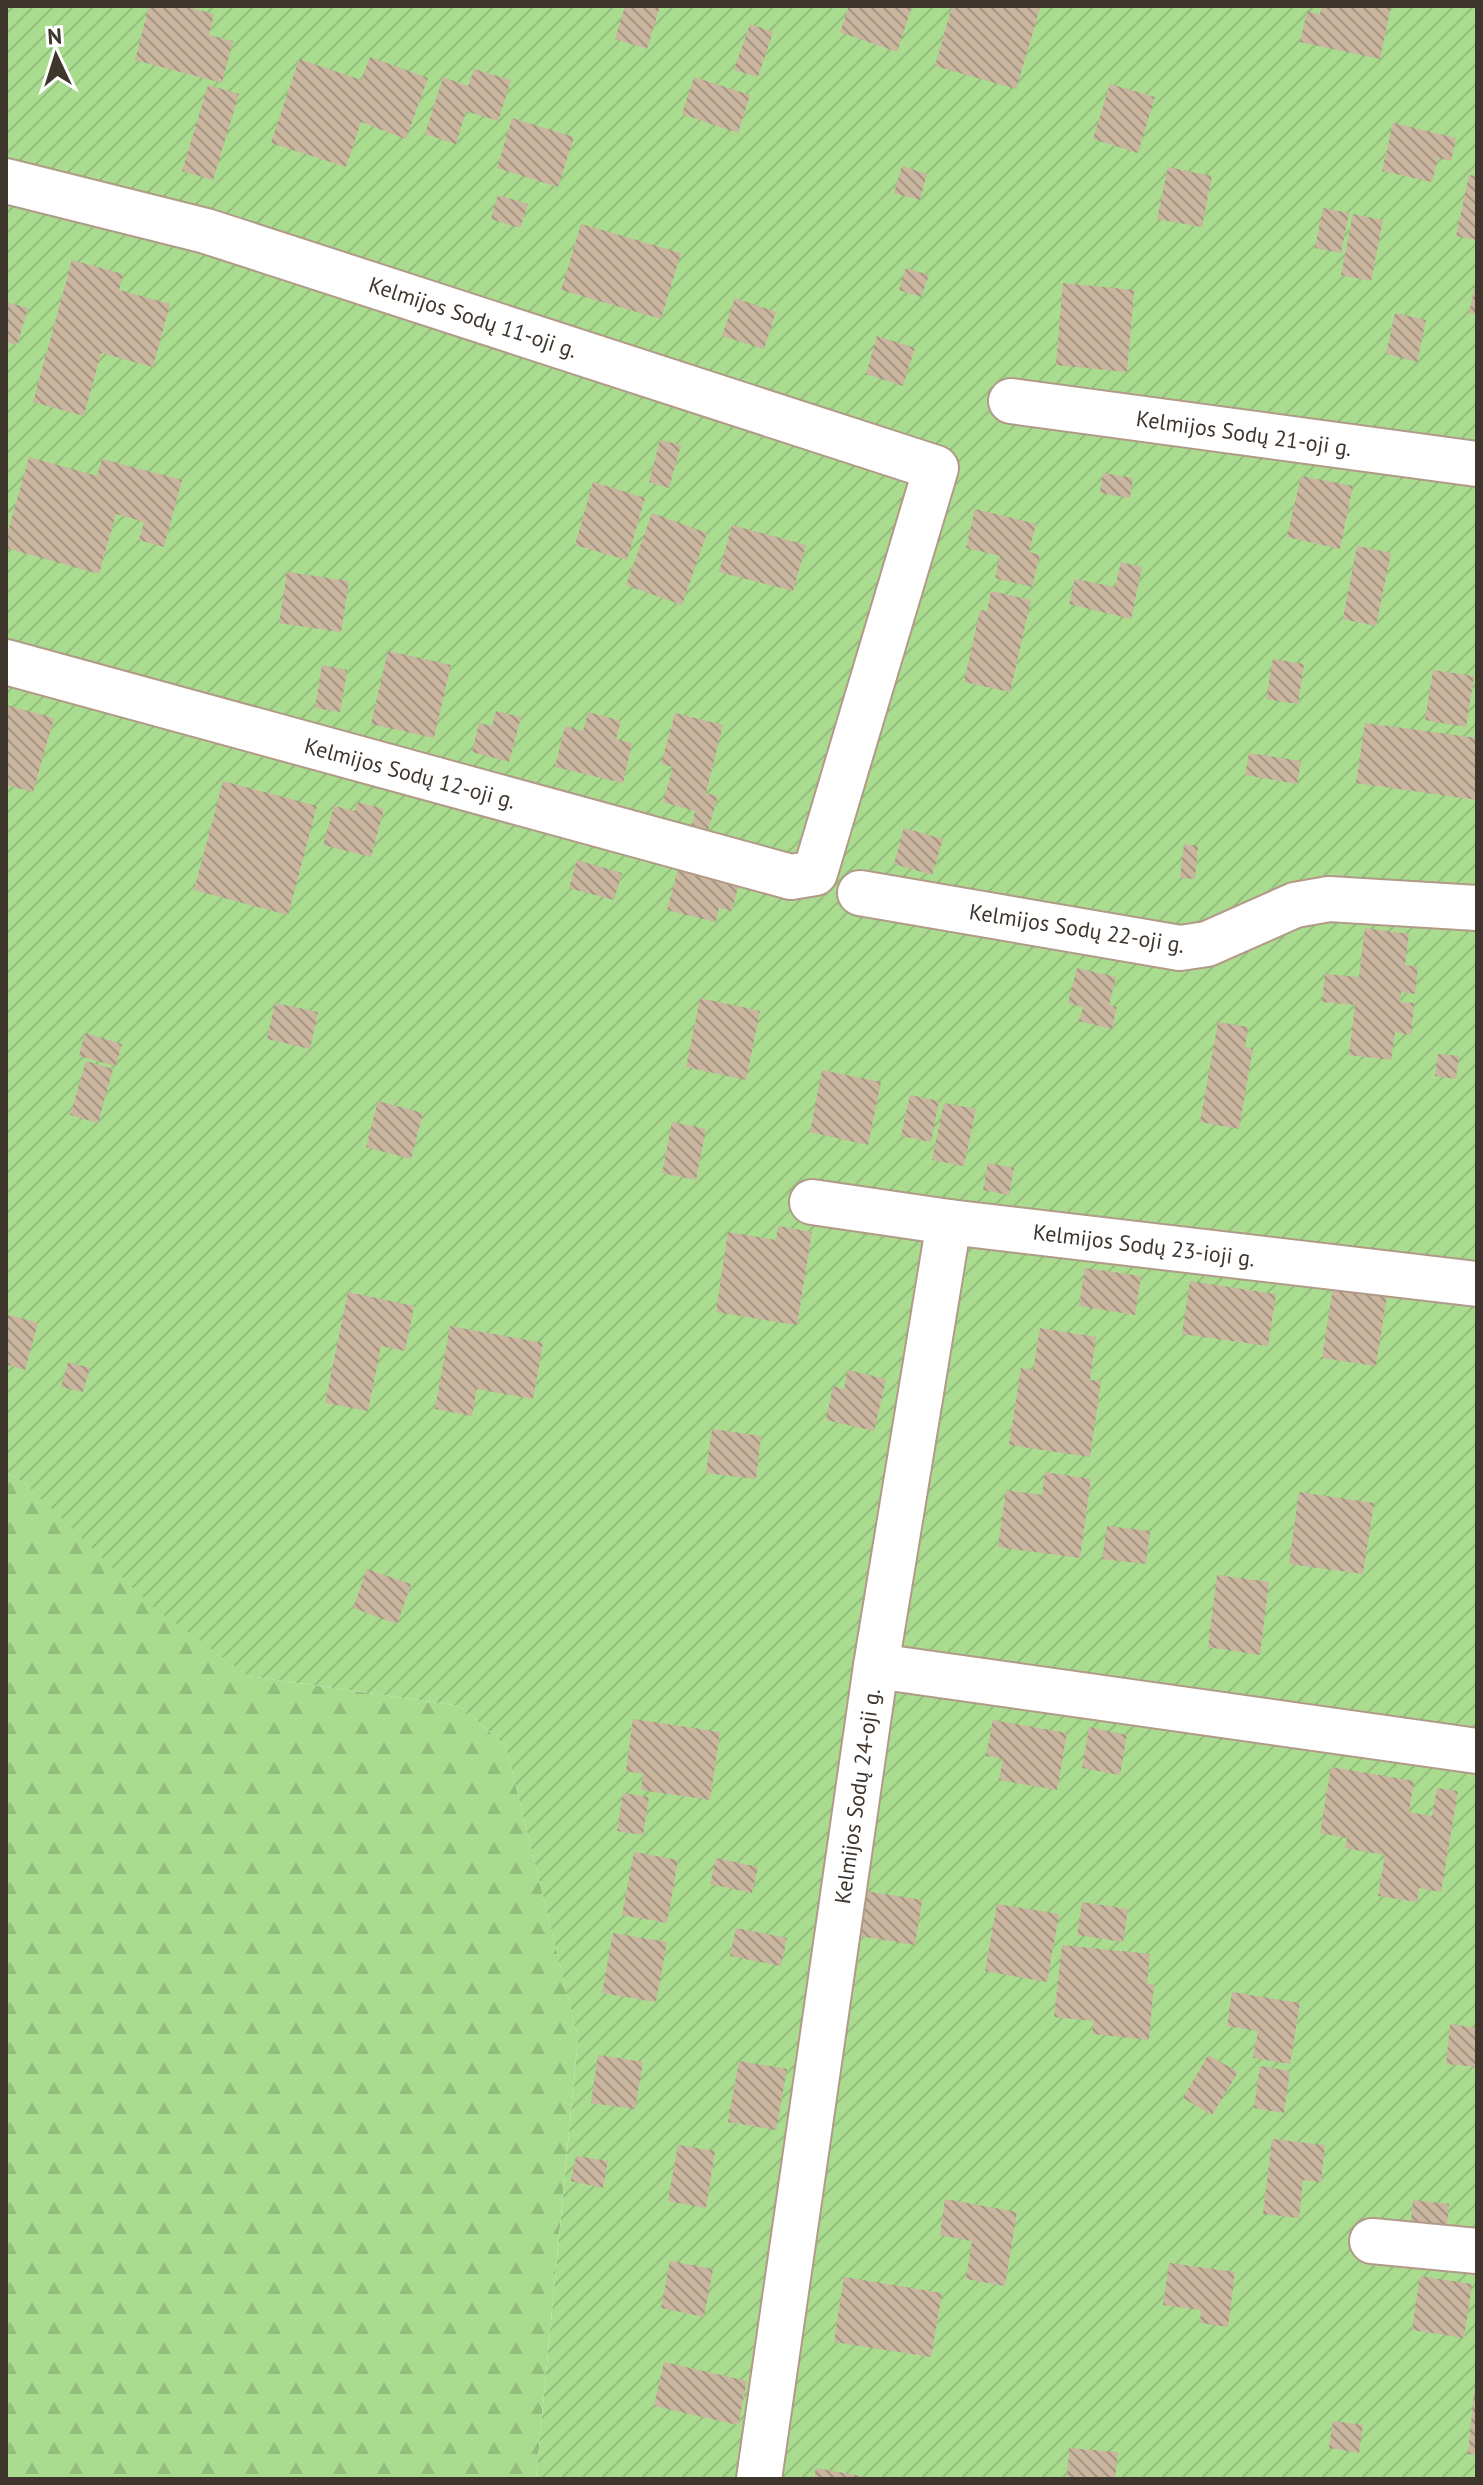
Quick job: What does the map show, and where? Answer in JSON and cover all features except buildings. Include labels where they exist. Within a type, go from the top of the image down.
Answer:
[{"type":"street","name":"Kelmijos Sodų 11-oji g.","points":[[6,181],[206,231],[936,468],[815,873]]},
{"type":"street","name":"Kelmijos Sodų 21-oji g.","points":[[1011,401],[1477,464]]},
{"type":"street","name":"Kelmijos Sodų 12-oji g.","points":[[6,662],[791,877],[815,873]]},
{"type":"street","name":"Kelmijos Sodų 22-oji g.","points":[[860,893],[1180,948],[1207,944],[1295,905],[1329,899],[1477,908]]},
{"type":"street","name":"Kelmijos Sodų 23-ioji g.","points":[[812,1202],[949,1222],[1477,1284]]},
{"type":"street","points":[[876,1666],[949,1222]]},
{"type":"street","name":"Kelmijos Sodų 24-oji g.","points":[[759,2479],[876,1666],[1477,1751]]},
{"type":"street","points":[[1372,2241],[1477,2251]]},
{"type":"green space","points":[[6,6],[1477,6],[1477,2479],[536,2479],[578,2038],[506,1746],[460,1706],[249,1676],[154,1608],[28,1486],[6,1471]]},
{"type":"green space","points":[[6,1471],[28,1486],[249,1676],[460,1706],[506,1746],[578,2037],[536,2479],[6,2479]]}]
